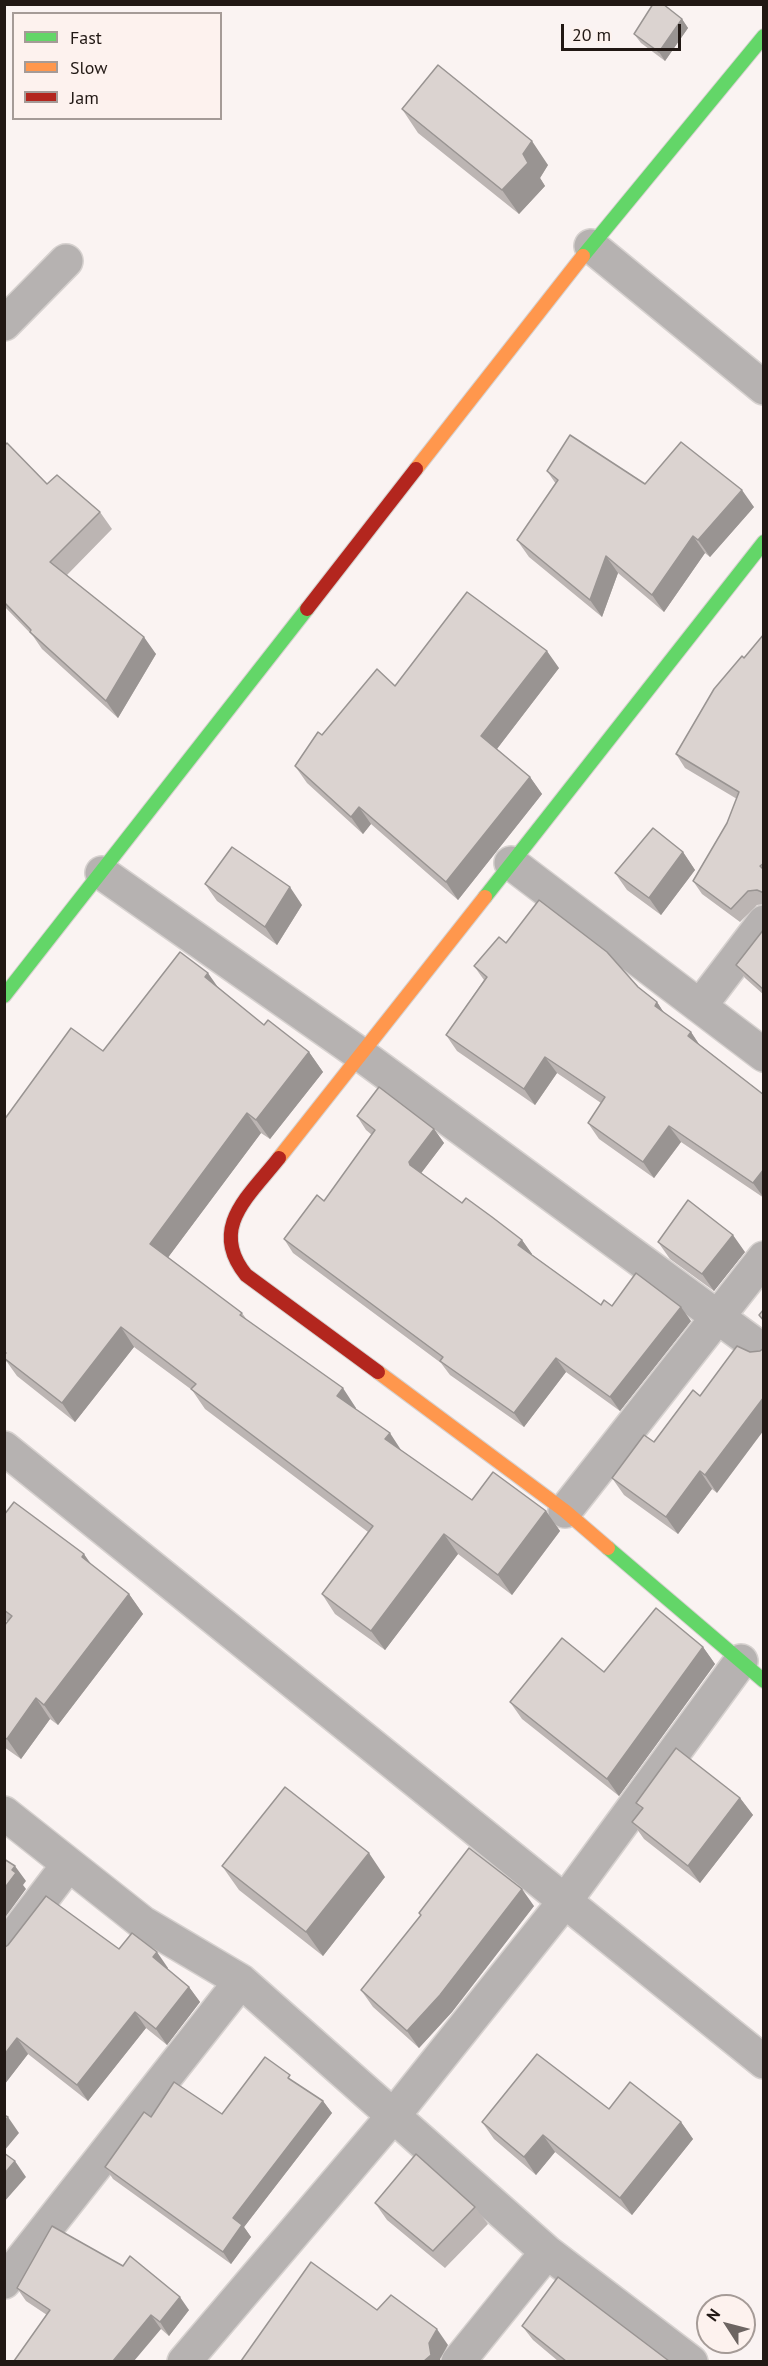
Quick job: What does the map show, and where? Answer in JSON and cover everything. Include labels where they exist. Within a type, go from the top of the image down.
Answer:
[{"type":"street","points":[[4,996],[591,246],[764,36]]},
{"type":"street","points":[[591,246],[764,388]]},
{"type":"street","points":[[4,324],[66,261]]},
{"type":"street","points":[[184,2361],[394,2115],[752,1671],[565,1511],[255,1282],[232,1259],[228,1235],[237,1211],[764,542]]},
{"type":"street","points":[[511,863],[764,1054]]},
{"type":"street","points":[[102,873],[360,1054],[764,1351]]},
{"type":"street","points":[[699,1006],[764,922]]},
{"type":"street","points":[[565,1511],[764,1258]]},
{"type":"street","points":[[4,1448],[764,2062]]},
{"type":"street","points":[[4,1813],[143,1923],[241,1981],[547,2252],[691,2361]]},
{"type":"street","points":[[4,1949],[68,1865]]},
{"type":"street","points":[[4,2282],[241,1981]]},
{"type":"street","points":[[458,2361],[547,2252]]},
{"type":"building","points":[[653,4],[663,4],[682,19],[659,52],[634,34]]},
{"type":"building","points":[[438,65],[532,141],[523,154],[528,163],[502,190],[402,109]]},
{"type":"building","points":[[570,435],[645,484],[681,442],[742,490],[698,540],[693,536],[652,595],[606,556],[590,600],[517,540],[558,480],[547,471]]},
{"type":"building","points":[[7,443],[47,484],[57,475],[100,512],[50,562],[144,637],[106,701],[30,632],[31,630],[4,602],[4,446]]},
{"type":"building","points":[[467,592],[547,651],[481,736],[530,777],[446,882],[359,807],[351,817],[295,766],[318,732],[322,735],[377,669],[395,686]]},
{"type":"building","points":[[764,634],[764,863],[760,866],[764,870],[764,893],[757,890],[748,891],[731,909],[693,881],[727,823],[739,792],[676,754],[714,689]]},
{"type":"building","points":[[653,828],[683,852],[649,898],[615,873]]},
{"type":"building","points":[[232,847],[290,887],[265,927],[205,884]]},
{"type":"building","points":[[539,900],[607,952],[638,987],[657,1002],[655,1006],[691,1032],[688,1036],[764,1095],[764,1169],[753,1183],[669,1126],[643,1162],[588,1123],[605,1097],[545,1057],[524,1089],[446,1035],[487,977],[474,966],[499,937],[506,943]]},
{"type":"building","points":[[764,929],[764,990],[736,965]]},
{"type":"building","points":[[180,952],[208,973],[205,977],[264,1025],[268,1020],[309,1052],[256,1120],[247,1113],[150,1244],[242,1313],[240,1315],[343,1388],[337,1396],[390,1433],[385,1439],[472,1500],[493,1472],[546,1511],[498,1575],[444,1534],[371,1631],[322,1594],[373,1526],[191,1389],[196,1384],[121,1327],[62,1403],[4,1358],[6,1353],[4,1351],[4,1120],[71,1028],[103,1051]]},
{"type":"building","points":[[379,1087],[434,1129],[409,1162],[410,1165],[462,1203],[466,1198],[492,1217],[522,1240],[518,1245],[601,1305],[604,1300],[612,1306],[636,1273],[681,1307],[610,1397],[556,1358],[514,1413],[440,1361],[443,1357],[284,1239],[317,1195],[324,1201],[375,1130],[357,1116]]},
{"type":"building","points":[[688,1200],[733,1235],[702,1274],[658,1242]]},
{"type":"building","points":[[764,1309],[764,1321],[759,1315]]},
{"type":"building","points":[[737,1346],[750,1352],[764,1348],[764,1397],[705,1475],[700,1471],[666,1517],[612,1478],[644,1435],[654,1442],[693,1390],[700,1396]]},
{"type":"building","points":[[14,1502],[84,1554],[82,1557],[129,1594],[44,1705],[36,1698],[7,1739],[4,1737],[4,1626],[12,1616],[4,1610],[4,1515]]},
{"type":"building","points":[[656,1608],[703,1647],[607,1779],[510,1702],[562,1638],[604,1672]]},
{"type":"building","points":[[676,1748],[740,1798],[688,1866],[632,1822],[643,1808],[636,1803]]},
{"type":"building","points":[[285,1787],[369,1853],[306,1932],[222,1866]]},
{"type":"building","points":[[469,1848],[522,1889],[440,1995],[407,2031],[361,1990],[421,1915],[419,1913]]},
{"type":"building","points":[[4,1859],[15,1866],[12,1870],[16,1873],[4,1889]]},
{"type":"building","points":[[46,1896],[119,1949],[132,1933],[157,1952],[153,1957],[189,1987],[156,2029],[135,2012],[77,2085],[17,2038],[4,2055],[4,1948]]},
{"type":"building","points":[[537,2054],[609,2109],[630,2082],[681,2122],[620,2198],[543,2135],[524,2157],[482,2122]]},
{"type":"building","points":[[265,2057],[290,2075],[288,2078],[323,2101],[233,2218],[242,2225],[223,2252],[105,2167],[144,2112],[151,2117],[174,2082],[222,2114]]},
{"type":"building","points":[[4,2153],[15,2161],[4,2174]]},
{"type":"building","points":[[416,2154],[475,2207],[433,2251],[375,2203]]},
{"type":"building","points":[[52,2226],[123,2266],[130,2256],[180,2297],[160,2322],[151,2315],[113,2361],[14,2361],[50,2310],[17,2288]]},
{"type":"building","points":[[311,2262],[377,2310],[391,2295],[437,2329],[429,2343],[431,2355],[424,2361],[241,2361]]},
{"type":"building","points":[[558,2277],[669,2361],[566,2361],[522,2326]]},
{"type":"traffic: fast","points":[[583,256],[764,36]]},
{"type":"traffic: fast","points":[[485,897],[764,542]]},
{"type":"traffic: fast","points":[[4,996],[307,609]]},
{"type":"traffic: fast","points":[[608,1548],[764,1681]]},
{"type":"traffic: slow","points":[[416,469],[583,256]]},
{"type":"traffic: slow","points":[[279,1158],[485,897]]},
{"type":"traffic: slow","points":[[378,1372],[565,1511],[608,1548]]},
{"type":"traffic: jam","points":[[307,609],[416,469]]},
{"type":"traffic: jam","points":[[279,1158],[245,1199],[237,1213],[232,1227],[231,1242],[235,1258],[246,1275],[378,1372]]}]
